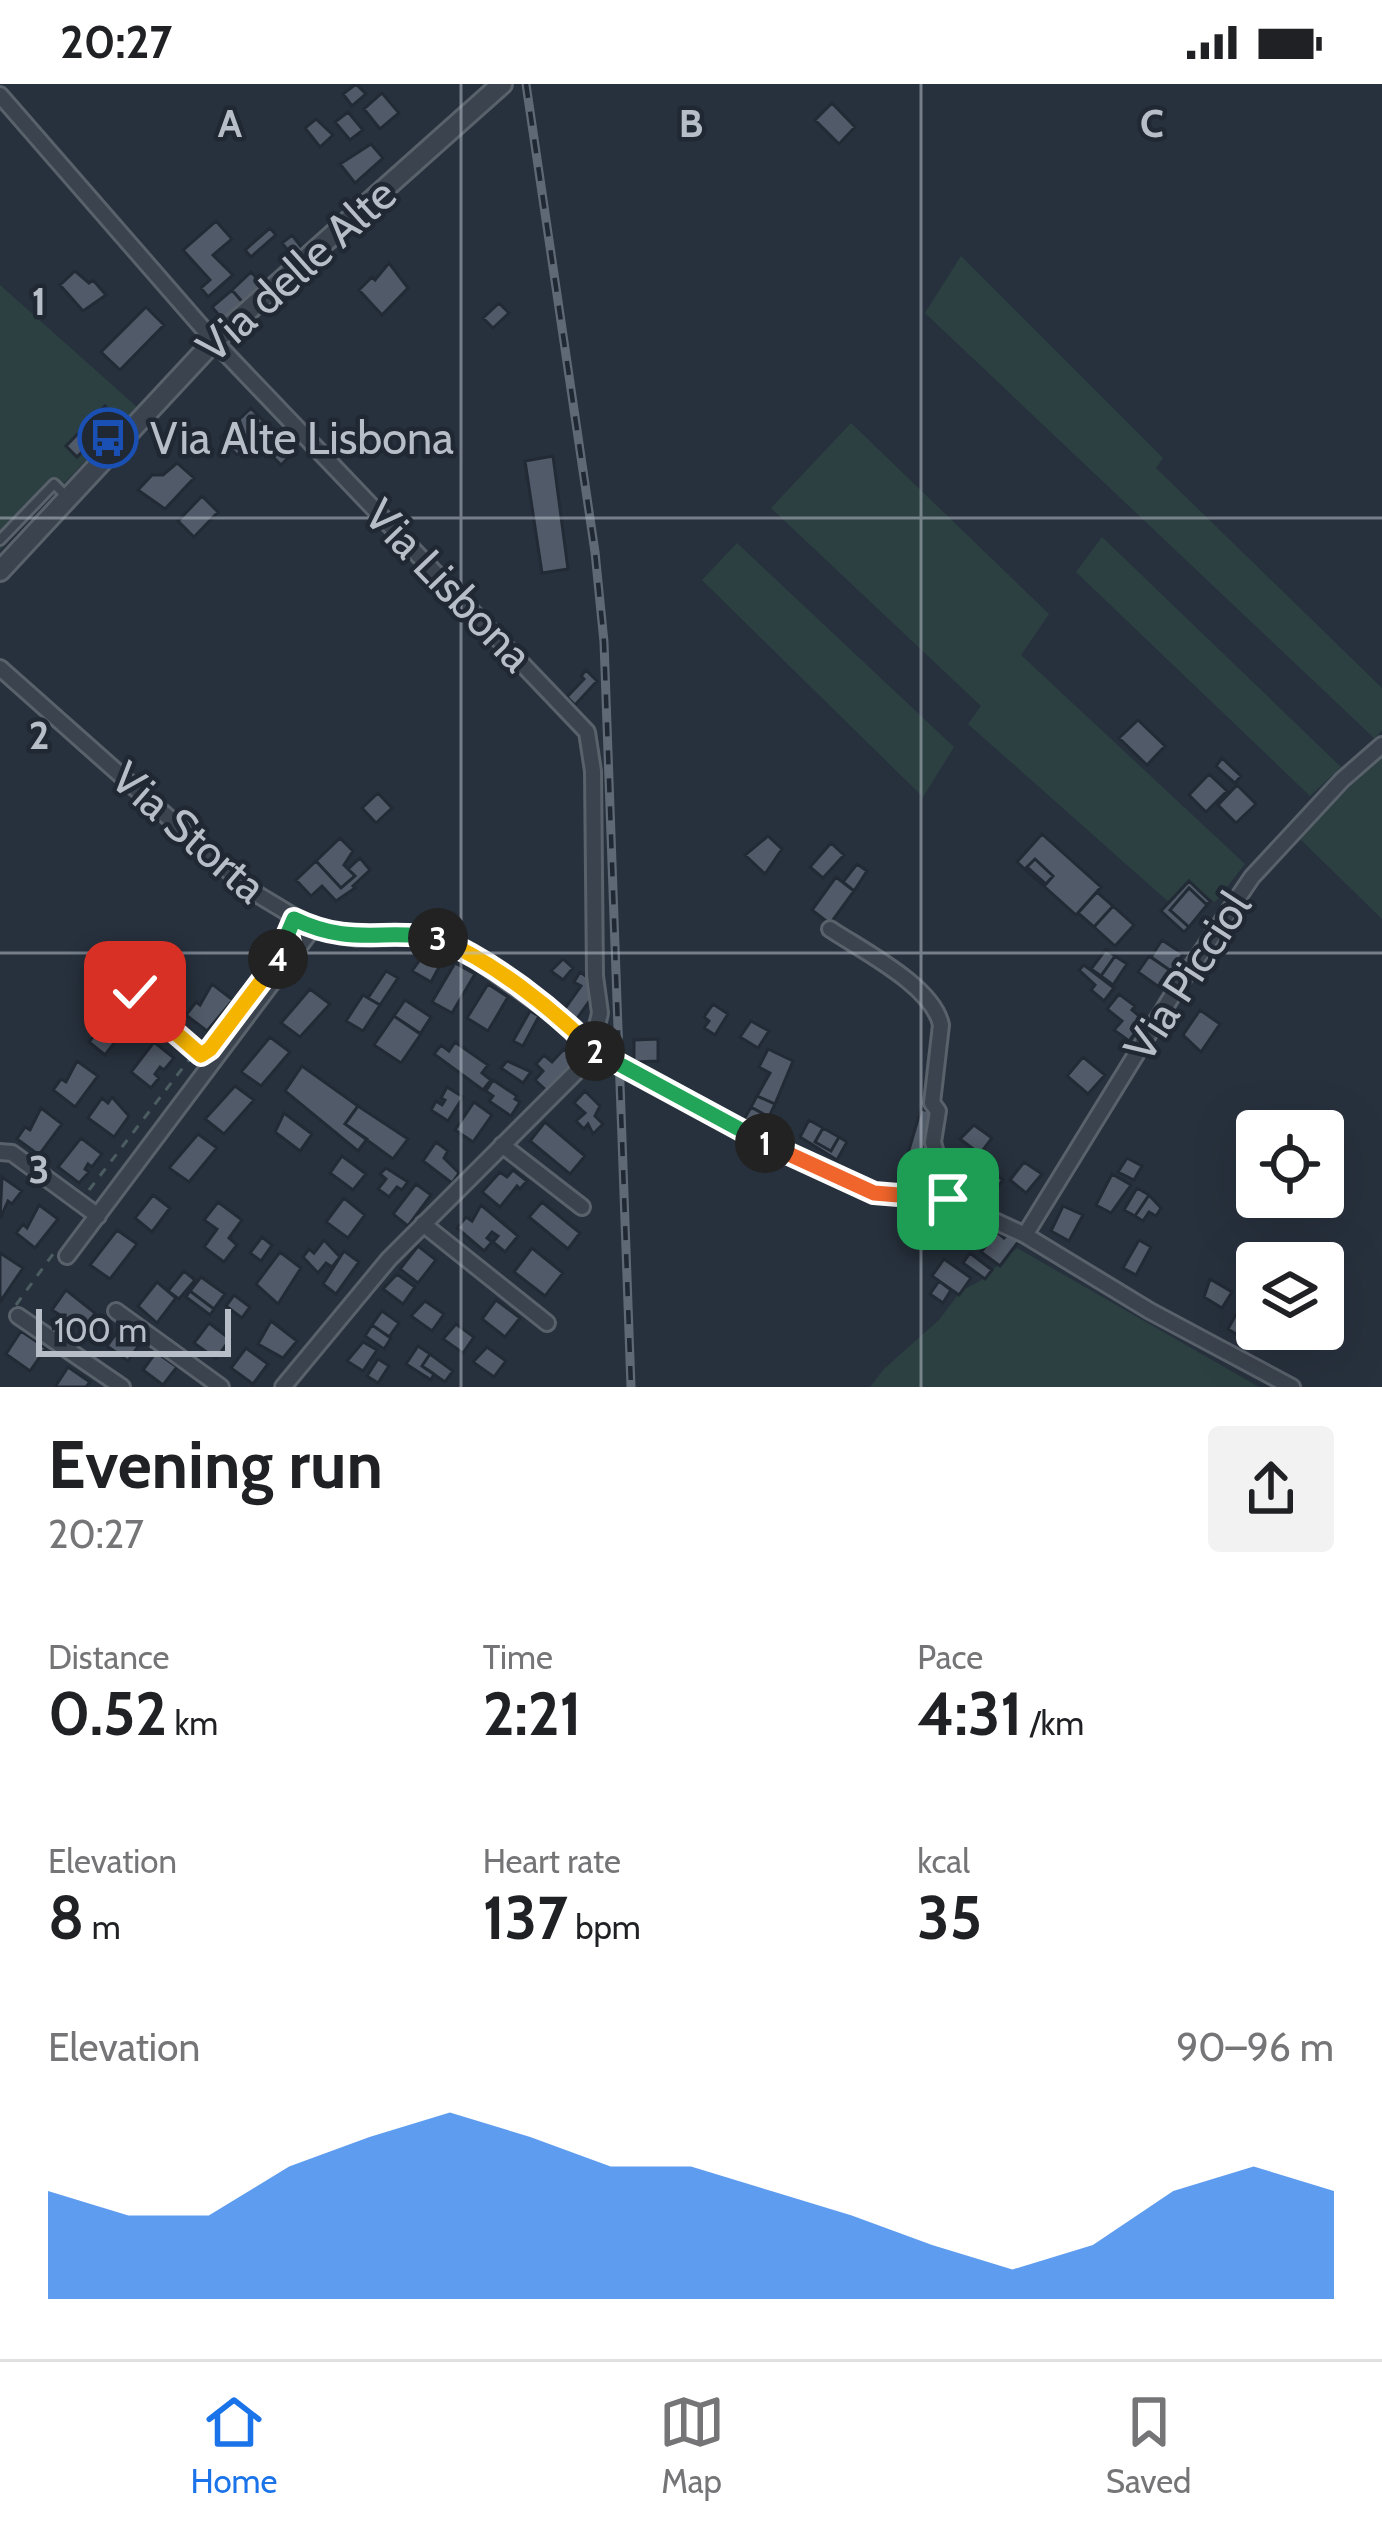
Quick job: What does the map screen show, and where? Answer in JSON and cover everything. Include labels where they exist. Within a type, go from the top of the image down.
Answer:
[{"type":"street","name":"Via delle Alte","points":[[1,566],[214,341],[502,84]]},
{"type":"street","name":"Via Lisbona","points":[[0,94],[214,341],[587,732],[593,771],[595,976],[600,1013],[594,1050]]},
{"type":"street","name":"Via Storta","points":[[0,668],[250,890],[313,928],[358,938],[435,937],[460,947],[594,1050],[722,1121],[874,1193],[948,1199],[1025,1235],[1150,1311],[1292,1387]]},
{"type":"street","name":"Via Picciol","points":[[1025,1235],[1174,992],[1252,877],[1342,780],[1382,745]]},
{"type":"street","points":[[64,1251],[98,1216],[313,928]]},
{"type":"street","points":[[830,929],[910,983],[939,1015],[933,1142],[948,1199]]},
{"type":"street","points":[[283,1387],[344,1310],[423,1224],[594,1050]]},
{"type":"street","points":[[502,1144],[582,1207]]},
{"type":"street","points":[[0,1152],[12,1153],[98,1216]]},
{"type":"street","points":[[423,1224],[547,1323]]},
{"type":"street","points":[[116,1311],[221,1387]]},
{"type":"street","points":[[18,1316],[122,1387]]},
{"type":"lane","points":[[0,540],[54,484],[68,497]]},
{"type":"path","points":[[160,978],[172,988],[173,1003],[164,1015],[148,1016],[137,1006],[135,992],[145,980],[160,978]]},
{"type":"path","points":[[164,1015],[171,1029],[201,1055]]},
{"type":"path","points":[[79,1202],[188,1061],[210,1049]]},
{"type":"path","points":[[18,1316],[12,1310],[64,1251]]},
{"type":"green space","points":[[961,256],[1163,458],[1156,468],[1382,688],[1382,731],[1374,738],[925,313]]},
{"type":"green space","points":[[0,285],[137,407],[0,550]]},
{"type":"green space","points":[[851,423],[1049,614],[1021,655],[1245,864],[1215,902],[1187,888],[1172,905],[968,724],[981,706],[771,508]]},
{"type":"green space","points":[[1102,537],[1341,767],[1310,796],[1076,572]]},
{"type":"green space","points":[[737,543],[954,747],[923,797],[702,580]]},
{"type":"green space","points":[[1382,757],[1382,919],[1297,836]]},
{"type":"green space","points":[[1017,1248],[1259,1387],[870,1387],[939,1320],[961,1291],[980,1281]]},
{"type":"building","points":[[356,84],[366,94],[352,106],[343,94]]},
{"type":"building","points":[[382,93],[399,113],[380,129],[364,109]]},
{"type":"building","points":[[832,103],[855,127],[839,144],[815,120]]},
{"type":"building","points":[[348,112],[363,130],[350,140],[335,122]]},
{"type":"building","points":[[316,119],[333,135],[320,147],[305,128]]},
{"type":"building","points":[[371,144],[383,158],[355,183],[340,164]]},
{"type":"building","points":[[216,221],[232,239],[213,255],[233,275],[208,297],[201,288],[210,280],[183,250]]},
{"type":"building","points":[[270,228],[276,235],[251,257],[245,250]]},
{"type":"building","points":[[292,235],[303,249],[294,258],[282,243]]},
{"type":"building","points":[[389,263],[408,288],[382,315],[359,290]]},
{"type":"building","points":[[75,271],[89,283],[93,280],[106,295],[83,311],[60,285]]},
{"type":"building","points":[[251,272],[265,287],[245,305],[232,290]]},
{"type":"building","points":[[232,290],[245,305],[225,322],[212,307]]},
{"type":"building","points":[[499,303],[509,313],[493,328],[483,318]]},
{"type":"building","points":[[146,307],[164,325],[120,370],[101,352]]},
{"type":"building","points":[[105,406],[116,417],[77,457],[66,446]]},
{"type":"building","points":[[251,408],[268,426],[237,455],[220,438]]},
{"type":"building","points":[[275,429],[296,450],[281,465],[260,444]]},
{"type":"building","points":[[553,456],[568,569],[542,573],[525,461]]},
{"type":"building","points":[[177,463],[194,478],[165,509],[138,490],[152,475],[163,475]]},
{"type":"building","points":[[202,496],[218,512],[194,537],[178,521]]},
{"type":"building","points":[[586,670],[597,681],[575,705],[567,697]]},
{"type":"building","points":[[1138,720],[1165,746],[1147,765],[1119,738]]},
{"type":"building","points":[[1222,758],[1241,776],[1235,783],[1216,766]]},
{"type":"building","points":[[1209,774],[1227,791],[1206,812],[1189,795]]},
{"type":"building","points":[[1237,785],[1256,804],[1236,823],[1218,805]]},
{"type":"building","points":[[378,793],[392,808],[376,823],[362,808]]},
{"type":"building","points":[[1042,834],[1101,887],[1076,915],[1017,862]]},
{"type":"building","points":[[768,836],[782,849],[765,874],[745,855]]},
{"type":"building","points":[[340,838],[353,851],[344,865],[355,876],[341,888],[316,861]]},
{"type":"building","points":[[831,843],[844,855],[823,878],[810,867]]},
{"type":"building","points":[[360,858],[370,870],[336,901],[322,886],[311,896],[296,880],[316,861],[341,888],[355,876],[348,869]]},
{"type":"building","points":[[1035,859],[1053,876],[1046,884],[1027,867]]},
{"type":"building","points":[[857,864],[867,871],[854,891],[843,882]]},
{"type":"building","points":[[836,877],[854,891],[830,924],[812,910]]},
{"type":"building","points":[[1189,881],[1210,901],[1207,905],[1189,888],[1170,910],[1189,927],[1184,932],[1161,911]]},
{"type":"building","points":[[1189,888],[1207,905],[1189,927],[1170,910]]},
{"type":"building","points":[[1097,892],[1113,906],[1094,927],[1078,913]]},
{"type":"building","points":[[1113,906],[1134,925],[1115,946],[1094,927]]},
{"type":"building","points":[[1162,940],[1183,954],[1171,971],[1151,957]]},
{"type":"building","points":[[429,947],[445,956],[431,982],[412,971]]},
{"type":"building","points":[[1106,949],[1115,956],[1101,976],[1091,969]]},
{"type":"building","points":[[1115,956],[1127,964],[1113,985],[1101,976]]},
{"type":"building","points":[[1149,956],[1171,971],[1159,987],[1138,972]]},
{"type":"building","points":[[563,959],[573,968],[563,980],[551,971]]},
{"type":"building","points":[[455,963],[475,974],[452,1013],[432,1002]]},
{"type":"building","points":[[1084,965],[1114,988],[1104,1001],[1079,970]]},
{"type":"building","points":[[386,971],[398,978],[380,1005],[368,998]]},
{"type":"building","points":[[580,972],[600,986],[576,1020],[564,1010],[581,986],[574,982]]},
{"type":"building","points":[[212,984],[233,1000],[207,1031],[186,1015],[196,1002],[200,1005]]},
{"type":"building","points":[[488,984],[508,997],[488,1031],[467,1018]]},
{"type":"building","points":[[310,989],[330,1004],[300,1037],[281,1023]]},
{"type":"building","points":[[1119,994],[1144,1020],[1129,1041],[1114,1030],[1122,1021],[1107,1009]]},
{"type":"building","points":[[363,995],[380,1005],[363,1031],[346,1021]]},
{"type":"building","points":[[405,1000],[431,1017],[420,1034],[394,1016]]},
{"type":"building","points":[[713,1004],[728,1014],[715,1035],[704,1028],[709,1021],[704,1017]]},
{"type":"building","points":[[1200,1010],[1220,1024],[1201,1052],[1183,1035]]},
{"type":"building","points":[[530,1011],[539,1016],[523,1046],[513,1041]]},
{"type":"building","points":[[394,1016],[421,1034],[401,1063],[374,1045]]},
{"type":"building","points":[[109,1017],[125,1029],[105,1055],[89,1042]]},
{"type":"building","points":[[751,1021],[769,1031],[758,1048],[740,1037]]},
{"type":"building","points":[[270,1037],[290,1052],[261,1086],[241,1072]]},
{"type":"building","points":[[658,1039],[658,1061],[634,1062],[634,1040]]},
{"type":"building","points":[[154,1042],[174,1058],[164,1070],[160,1067],[151,1088],[131,1072]]},
{"type":"building","points":[[455,1042],[488,1065],[482,1073],[491,1080],[483,1090],[434,1054],[441,1045],[449,1051]]},
{"type":"building","points":[[564,1049],[578,1061],[547,1091],[535,1080],[543,1071],[536,1064],[544,1055],[552,1062]]},
{"type":"building","points":[[768,1049],[793,1061],[775,1104],[757,1096],[770,1073],[759,1067]]},
{"type":"building","points":[[1083,1057],[1105,1075],[1088,1094],[1067,1076]]},
{"type":"building","points":[[77,1061],[98,1076],[75,1107],[53,1090],[61,1079],[66,1082]]},
{"type":"building","points":[[507,1061],[531,1072],[523,1083],[501,1068]]},
{"type":"building","points":[[302,1066],[358,1106],[345,1124],[367,1139],[358,1151],[285,1091]]},
{"type":"building","points":[[493,1080],[520,1102],[511,1116],[489,1101],[493,1096],[486,1091]]},
{"type":"building","points":[[235,1086],[254,1100],[224,1134],[205,1119]]},
{"type":"building","points":[[447,1087],[463,1097],[448,1121],[431,1110],[436,1101],[442,1105]]},
{"type":"building","points":[[585,1091],[600,1106],[595,1116],[603,1124],[593,1134],[588,1124],[584,1129],[576,1121],[585,1113],[574,1103]]},
{"type":"building","points":[[757,1096],[775,1104],[769,1117],[751,1107]]},
{"type":"building","points":[[112,1097],[129,1116],[114,1137],[88,1118],[102,1098],[108,1103]]},
{"type":"building","points":[[474,1102],[492,1115],[473,1142],[455,1130]]},
{"type":"building","points":[[358,1106],[408,1139],[393,1159],[345,1124]]},
{"type":"building","points":[[751,1107],[769,1117],[761,1132],[742,1123]]},
{"type":"building","points":[[41,1108],[62,1124],[39,1155],[17,1139],[25,1127],[30,1130]]},
{"type":"building","points":[[921,1109],[933,1112],[921,1164],[939,1171],[937,1178],[930,1176],[929,1180],[918,1175],[914,1183],[901,1177]]},
{"type":"building","points":[[284,1113],[312,1134],[300,1151],[275,1132]]},
{"type":"building","points":[[809,1120],[823,1128],[815,1142],[831,1151],[839,1137],[847,1142],[837,1160],[800,1137]]},
{"type":"building","points":[[545,1122],[585,1156],[570,1174],[530,1141]]},
{"type":"building","points":[[974,1125],[992,1138],[980,1154],[960,1139]]},
{"type":"building","points":[[823,1128],[839,1137],[831,1151],[815,1142]]},
{"type":"building","points":[[198,1134],[217,1148],[189,1182],[169,1168]]},
{"type":"building","points":[[81,1138],[102,1154],[92,1167],[88,1164],[89,1172],[79,1183],[58,1167]]},
{"type":"building","points":[[436,1142],[448,1151],[444,1158],[459,1173],[452,1183],[423,1161]]},
{"type":"building","points":[[342,1156],[366,1174],[353,1190],[330,1173]]},
{"type":"building","points":[[1127,1158],[1142,1166],[1134,1180],[1118,1172]]},
{"type":"building","points":[[1024,1162],[1042,1174],[1026,1193],[1010,1180]]},
{"type":"building","points":[[985,1166],[1003,1180],[989,1198],[977,1189],[981,1183],[975,1178]]},
{"type":"building","points":[[386,1168],[408,1182],[389,1197],[378,1189],[386,1179],[380,1174]]},
{"type":"building","points":[[513,1170],[527,1181],[500,1207],[482,1192],[500,1172],[507,1177]]},
{"type":"building","points":[[1112,1174],[1131,1185],[1111,1213],[1096,1205]]},
{"type":"building","points":[[2,1177],[22,1191],[12,1204],[8,1201],[0,1219]]},
{"type":"building","points":[[416,1184],[431,1195],[408,1226],[393,1214]]},
{"type":"building","points":[[1137,1188],[1149,1195],[1135,1216],[1124,1210]]},
{"type":"building","points":[[153,1195],[170,1208],[152,1232],[135,1218]]},
{"type":"building","points":[[1149,1195],[1161,1208],[1156,1216],[1149,1212],[1143,1221],[1135,1216]]},
{"type":"building","points":[[344,1198],[365,1215],[348,1238],[326,1222]]},
{"type":"building","points":[[218,1202],[242,1220],[229,1238],[237,1245],[224,1262],[204,1247],[217,1229],[204,1220]]},
{"type":"building","points":[[542,1202],[580,1233],[568,1249],[529,1217]]},
{"type":"building","points":[[923,1203],[947,1212],[938,1232],[915,1224]]},
{"type":"building","points":[[39,1205],[58,1219],[35,1248],[16,1233],[23,1224],[27,1228]]},
{"type":"building","points":[[481,1205],[518,1236],[505,1252],[493,1242],[498,1236],[492,1232],[487,1238],[492,1242],[484,1251],[457,1228],[466,1217],[472,1221]]},
{"type":"building","points":[[1063,1206],[1083,1215],[1069,1241],[1051,1231]]},
{"type":"building","points":[[965,1207],[975,1213],[961,1241],[943,1230],[946,1223],[955,1228]]},
{"type":"building","points":[[117,1230],[137,1244],[110,1279],[90,1265]]},
{"type":"building","points":[[1011,1231],[1021,1238],[1000,1266],[981,1252],[997,1232],[1004,1238]]},
{"type":"building","points":[[262,1237],[272,1245],[261,1261],[250,1253]]},
{"type":"building","points":[[324,1240],[340,1257],[318,1273],[303,1257],[309,1249],[314,1253]]},
{"type":"building","points":[[1139,1240],[1151,1247],[1136,1275],[1123,1268]]},
{"type":"building","points":[[418,1246],[436,1260],[418,1283],[400,1269]]},
{"type":"building","points":[[532,1248],[563,1273],[545,1296],[514,1272]]},
{"type":"building","points":[[344,1251],[359,1262],[336,1294],[323,1284]]},
{"type":"building","points":[[280,1252],[301,1268],[278,1304],[256,1284]]},
{"type":"building","points":[[0,1253],[23,1268],[0,1302]]},
{"type":"building","points":[[970,1253],[992,1270],[985,1279],[963,1263]]},
{"type":"building","points":[[944,1259],[971,1278],[959,1295],[932,1276]]},
{"type":"building","points":[[184,1271],[195,1280],[179,1299],[168,1291]]},
{"type":"building","points":[[397,1274],[415,1287],[403,1304],[383,1289]]},
{"type":"building","points":[[201,1277],[225,1294],[214,1309],[190,1291]]},
{"type":"building","points":[[1210,1279],[1232,1292],[1222,1308],[1204,1297]]},
{"type":"building","points":[[939,1281],[951,1290],[943,1303],[930,1294]]},
{"type":"building","points":[[157,1282],[176,1298],[157,1323],[138,1306]]},
{"type":"building","points":[[66,1290],[95,1313],[84,1330],[52,1310]]},
{"type":"building","points":[[190,1291],[214,1309],[210,1315],[186,1297]]},
{"type":"building","points":[[234,1295],[250,1307],[242,1318],[226,1306]]},
{"type":"building","points":[[496,1300],[520,1318],[505,1337],[482,1319]]},
{"type":"building","points":[[425,1301],[444,1314],[432,1331],[411,1316]]},
{"type":"building","points":[[382,1311],[399,1323],[389,1337],[372,1325]]},
{"type":"building","points":[[271,1321],[297,1341],[283,1358],[258,1344]]},
{"type":"building","points":[[209,1323],[230,1339],[216,1359],[194,1343]]},
{"type":"building","points":[[456,1324],[474,1337],[463,1353],[443,1339]]},
{"type":"building","points":[[372,1325],[391,1338],[384,1349],[365,1336]]},
{"type":"building","points":[[120,1328],[141,1342],[128,1361],[107,1346]]},
{"type":"building","points":[[21,1331],[46,1348],[30,1371],[6,1354]]},
{"type":"building","points":[[363,1342],[377,1350],[363,1371],[347,1361]]},
{"type":"building","points":[[418,1346],[430,1354],[422,1366],[434,1374],[431,1380],[406,1364]]},
{"type":"building","points":[[487,1347],[506,1361],[494,1377],[473,1362]]},
{"type":"building","points":[[246,1348],[268,1364],[253,1384],[231,1368]]},
{"type":"building","points":[[156,1352],[177,1367],[163,1385],[143,1370]]},
{"type":"building","points":[[430,1354],[453,1371],[445,1382],[422,1366]]},
{"type":"building","points":[[378,1359],[389,1366],[378,1383],[367,1376]]},
{"type":"building","points":[[68,1367],[90,1382],[86,1387],[55,1387]]},
{"type":"railway","points":[[526,84],[604,642],[631,1387]]},
{"type":"place","name":"Via Alte Lisbona","points":[[108,438]]},
{"type":"route","points":[[135,992],[142,1013],[164,1015],[171,1029],[201,1055],[290,943],[288,933],[294,919],[358,938],[435,937],[460,947],[560,1019],[606,1059],[722,1121],[874,1193],[948,1199]]}]
